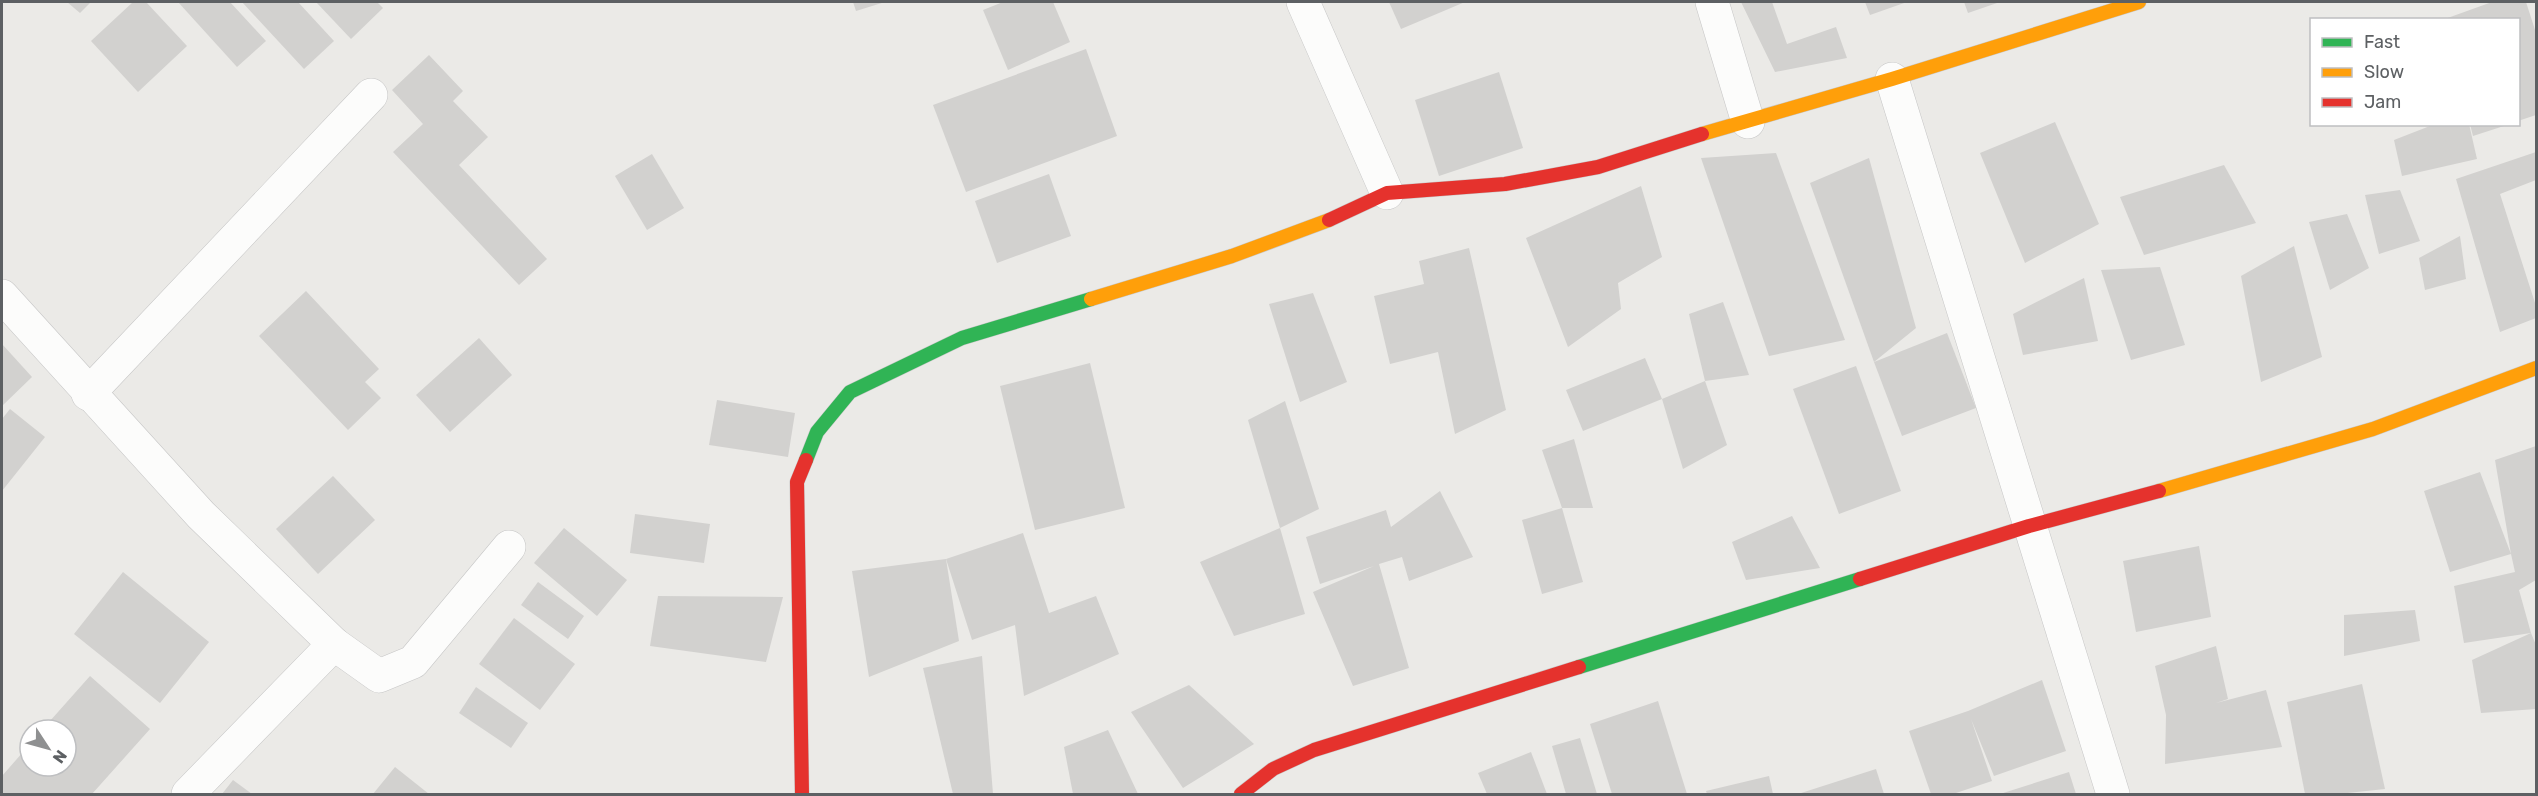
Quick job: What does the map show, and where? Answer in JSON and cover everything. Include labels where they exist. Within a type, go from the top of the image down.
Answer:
[{"type":"street","points":[[1303,2],[1387,193]]},
{"type":"street","points":[[1712,2],[1748,122]]},
{"type":"street","points":[[802,795],[797,482],[817,432],[850,392],[962,338],[1232,256],[1278,237],[1340,216],[1387,193],[1505,184],[1598,167],[1660,146],[1892,79],[2139,2]]},
{"type":"street","points":[[1892,79],[2113,795]]},
{"type":"street","points":[[88,394],[371,95]]},
{"type":"street","points":[[2,296],[88,394],[201,515],[334,644],[379,676],[413,662],[509,548]]},
{"type":"street","points":[[1241,795],[1273,770],[1314,750],[2029,526],[2248,467],[2373,429],[2536,368]]},
{"type":"street","points":[[188,795],[334,644]]},
{"type":"building","points":[[67,2],[91,2],[80,13]]},
{"type":"building","points":[[133,2],[146,2],[187,46],[138,92],[91,41]]},
{"type":"building","points":[[178,2],[230,2],[266,41],[237,67]]},
{"type":"building","points":[[242,2],[298,2],[334,41],[304,69]]},
{"type":"building","points":[[316,2],[377,2],[383,8],[351,39]]},
{"type":"building","points":[[853,2],[885,2],[856,11]]},
{"type":"building","points":[[1003,2],[1053,2],[1070,42],[1008,70],[983,10]]},
{"type":"building","points":[[1389,2],[1465,2],[1401,29]]},
{"type":"building","points":[[1741,2],[1772,2],[1787,44],[1836,27],[1847,58],[1775,72]]},
{"type":"building","points":[[1865,2],[1907,2],[1870,15]]},
{"type":"building","points":[[1964,2],[2000,2],[1968,13]]},
{"type":"building","points":[[2492,2],[2526,2],[2536,33],[2536,115],[2520,120],[2520,18],[2448,18]]},
{"type":"building","points":[[1086,49],[1117,136],[966,192],[933,105]]},
{"type":"building","points":[[429,55],[463,91],[453,101],[488,137],[459,165],[547,259],[519,285],[393,152],[423,124],[392,90]]},
{"type":"building","points":[[1499,72],[1523,148],[1439,176],[1415,100]]},
{"type":"building","points":[[2055,122],[2099,224],[2025,263],[1980,153]]},
{"type":"building","points":[[2430,126],[2469,126],[2477,159],[2402,176],[2394,140]]},
{"type":"building","points":[[2470,126],[2504,126],[2473,136]]},
{"type":"building","points":[[2536,152],[2536,180],[2500,194],[2536,306],[2536,318],[2500,332],[2456,179]]},
{"type":"building","points":[[1776,153],[1845,340],[1769,356],[1701,158]]},
{"type":"building","points":[[652,154],[684,208],[647,230],[615,176]]},
{"type":"building","points":[[1869,158],[1916,328],[1874,362],[1810,183]]},
{"type":"building","points":[[2224,165],[2256,223],[2144,255],[2120,197]]},
{"type":"building","points":[[1049,174],[1071,236],[997,263],[975,201]]},
{"type":"building","points":[[1641,186],[1662,257],[1618,283],[1621,309],[1568,347],[1526,238]]},
{"type":"building","points":[[2400,190],[2420,241],[2379,254],[2365,195]]},
{"type":"building","points":[[2347,214],[2369,268],[2330,290],[2309,222]]},
{"type":"building","points":[[2460,236],[2466,279],[2425,290],[2419,258]]},
{"type":"building","points":[[2294,246],[2322,357],[2261,382],[2241,276]]},
{"type":"building","points":[[1469,248],[1506,410],[1455,434],[1438,352],[1390,364],[1374,296],[1424,284],[1419,261]]},
{"type":"building","points":[[2160,267],[2185,345],[2131,360],[2101,270]]},
{"type":"building","points":[[2084,278],[2098,341],[2023,355],[2013,314]]},
{"type":"building","points":[[306,291],[379,369],[365,382],[381,398],[348,430],[259,336]]},
{"type":"building","points":[[1313,293],[1347,382],[1300,402],[1269,304]]},
{"type":"building","points":[[1723,302],[1749,375],[1705,381],[1689,314]]},
{"type":"building","points":[[1947,333],[1976,408],[1902,436],[1874,362]]},
{"type":"building","points":[[479,338],[512,375],[450,432],[416,395]]},
{"type":"building","points":[[2,344],[32,377],[2,406]]},
{"type":"building","points":[[1645,358],[1662,399],[1583,431],[1566,390]]},
{"type":"building","points":[[1090,363],[1125,508],[1035,530],[1000,386]]},
{"type":"building","points":[[1856,366],[1901,491],[1839,514],[1793,389]]},
{"type":"building","points":[[1705,381],[1727,445],[1683,469],[1662,399]]},
{"type":"building","points":[[717,400],[795,413],[788,457],[709,445]]},
{"type":"building","points":[[1285,401],[1319,509],[1280,528],[1248,420]]},
{"type":"building","points":[[10,409],[45,437],[2,491],[2,419]]},
{"type":"building","points":[[1574,439],[1593,508],[1562,508],[1542,450]]},
{"type":"building","points":[[2536,446],[2536,580],[2519,590],[2531,633],[2464,643],[2454,586],[2515,572],[2495,460]]},
{"type":"building","points":[[2480,472],[2511,554],[2450,572],[2424,491]]},
{"type":"building","points":[[333,476],[375,520],[318,574],[276,529]]},
{"type":"building","points":[[1440,491],[1473,557],[1409,581],[1402,557],[1379,564],[1409,668],[1353,686],[1313,592],[1374,566],[1320,584],[1306,537],[1386,510],[1391,527]]},
{"type":"building","points":[[1562,508],[1583,582],[1542,594],[1522,520]]},
{"type":"building","points":[[635,514],[710,524],[704,563],[630,553]]},
{"type":"building","points":[[1792,516],[1820,568],[1746,580],[1732,542]]},
{"type":"building","points":[[564,528],[627,580],[597,616],[534,563]]},
{"type":"building","points":[[1280,528],[1305,614],[1234,636],[1200,562]]},
{"type":"building","points":[[1023,533],[1049,613],[1096,596],[1119,654],[1024,696],[1015,625],[972,640],[946,559]]},
{"type":"building","points":[[2199,546],[2211,617],[2136,632],[2123,561]]},
{"type":"building","points":[[946,559],[959,641],[869,677],[852,571]]},
{"type":"building","points":[[123,572],[209,642],[160,703],[74,634]]},
{"type":"building","points":[[538,582],[584,616],[568,639],[521,605]]},
{"type":"building","points":[[658,596],[783,597],[766,662],[650,646]]},
{"type":"building","points":[[2415,610],[2420,641],[2344,656],[2344,615]]},
{"type":"building","points":[[514,618],[575,664],[540,710],[479,664]]},
{"type":"building","points":[[2531,633],[2536,645],[2536,709],[2481,713],[2472,660]]},
{"type":"building","points":[[2216,646],[2228,699],[2216,703],[2266,690],[2282,747],[2165,764],[2166,715],[2155,666]]},
{"type":"building","points":[[982,656],[993,794],[953,794],[923,668]]},
{"type":"building","points":[[90,676],[150,729],[92,794],[2,794],[2,776],[18,758],[18,778],[78,778],[78,718],[53,718]]},
{"type":"building","points":[[2042,680],[2066,751],[1994,776],[1971,719],[1992,781],[1953,794],[1931,794],[1909,731],[1968,711]]},
{"type":"building","points":[[2362,684],[2385,789],[2338,794],[2305,794],[2287,702]]},
{"type":"building","points":[[1189,685],[1254,744],[1183,788],[1131,712]]},
{"type":"building","points":[[476,687],[528,723],[511,748],[459,713]]},
{"type":"building","points":[[1658,701],[1687,794],[1612,794],[1590,724]]},
{"type":"building","points":[[1108,730],[1138,794],[1073,794],[1064,747]]},
{"type":"building","points":[[1580,738],[1597,794],[1566,794],[1552,746]]},
{"type":"building","points":[[1531,752],[1547,794],[1487,794],[1478,773]]},
{"type":"building","points":[[395,767],[429,794],[373,794]]},
{"type":"building","points":[[1876,769],[1884,794],[1798,794]]},
{"type":"building","points":[[2069,772],[2076,794],[2000,794]]},
{"type":"building","points":[[1769,776],[1773,794],[1707,794],[1706,791]]},
{"type":"building","points":[[233,780],[252,794],[222,794]]},
{"type":"traffic: fast","points":[[806,460],[817,432],[850,392],[962,338],[1091,299]]},
{"type":"traffic: fast","points":[[1579,667],[1860,579]]},
{"type":"traffic: slow","points":[[1702,134],[1892,79],[2139,2]]},
{"type":"traffic: slow","points":[[1091,299],[1232,256],[1329,220]]},
{"type":"traffic: slow","points":[[2159,491],[2373,429],[2536,368]]},
{"type":"traffic: jam","points":[[1329,220],[1387,193],[1505,184],[1598,167],[1702,134]]},
{"type":"traffic: jam","points":[[802,794],[797,482],[806,460]]},
{"type":"traffic: jam","points":[[1860,579],[2029,526],[2159,491]]},
{"type":"traffic: jam","points":[[1241,794],[1273,769],[1314,750],[1579,667]]}]
